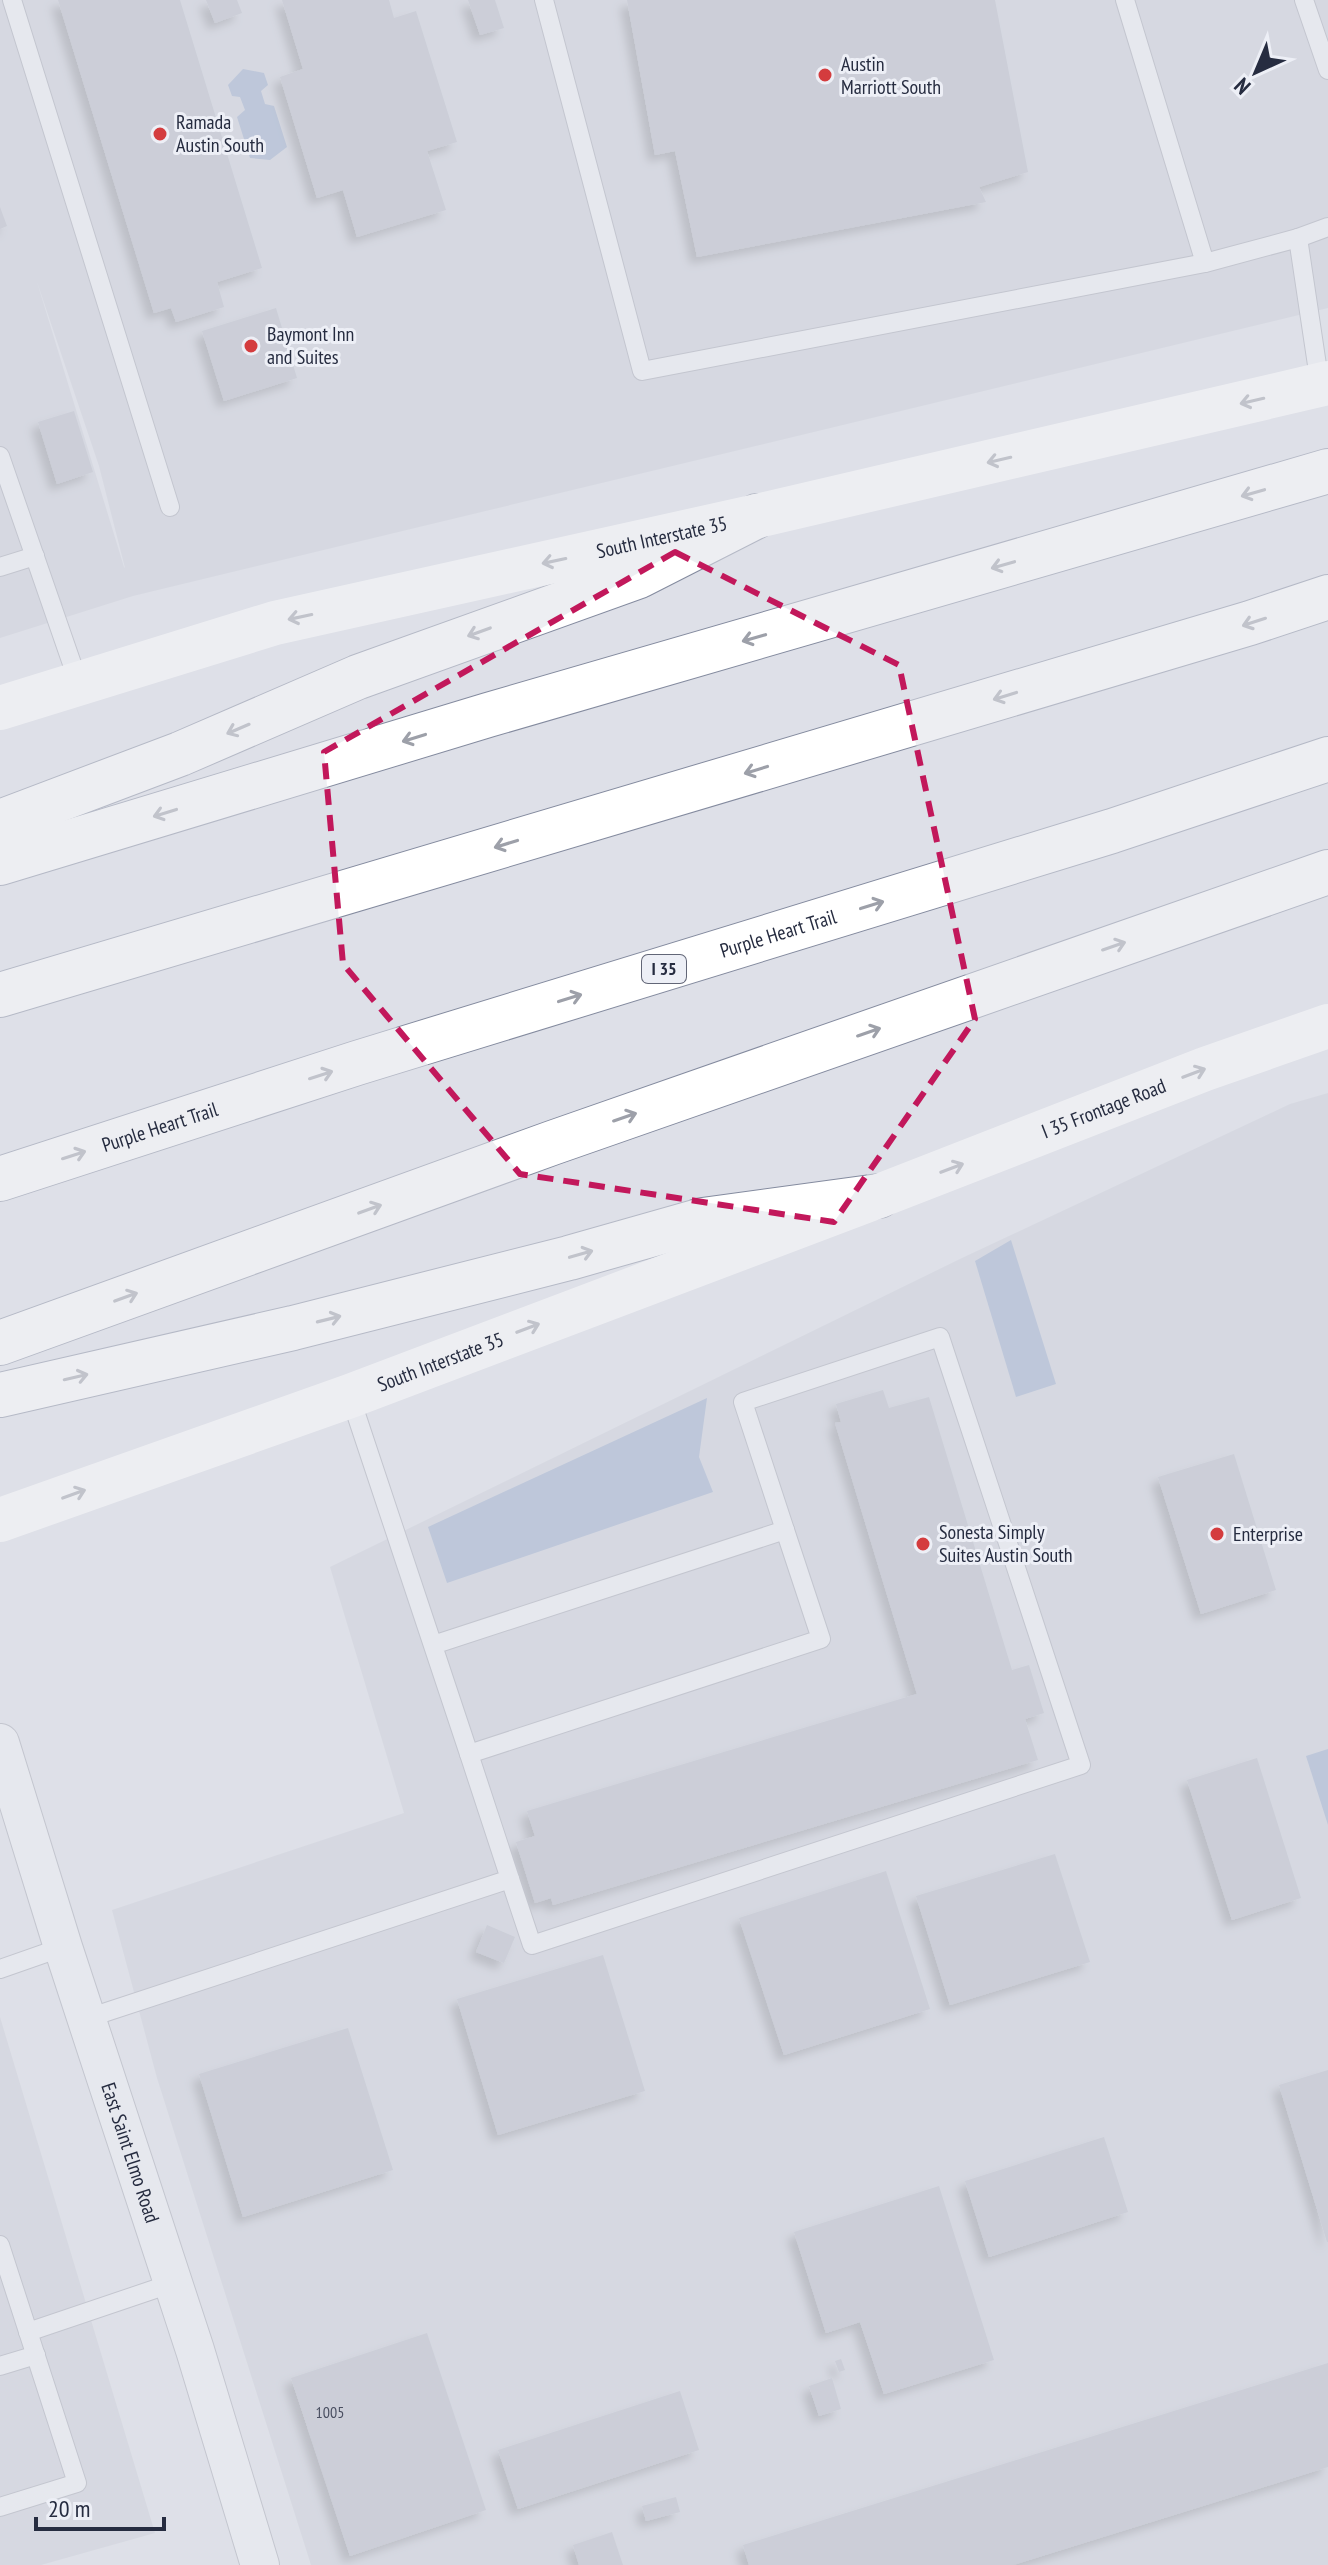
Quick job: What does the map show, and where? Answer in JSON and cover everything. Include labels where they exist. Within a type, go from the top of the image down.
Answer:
[{"type":"main road","name":"South Interstate 35","points":[[0,708],[275,623],[757,516],[1324,384]]},
{"type":"main road","points":[[0,863],[488,715],[1328,471]]},
{"type":"main road","points":[[0,822],[180,754],[358,677],[639,576],[757,516]]},
{"type":"main road","points":[[0,995],[1250,623],[1328,597]]},
{"type":"main road","name":"Purple Heart Trail","points":[[0,1179],[372,1058],[1112,831],[1328,759]]},
{"type":"main road","points":[[0,1343],[552,1143],[1328,872]]},
{"type":"main road","name":"I 35 Frontage Road","points":[[879,1196],[1205,1069],[1328,1026]]},
{"type":"main road","name":"South Interstate 35","points":[[0,1520],[350,1396],[879,1196]]},
{"type":"main road","points":[[0,1395],[293,1328],[569,1258],[703,1220],[879,1196]]},
{"type":"street","name":"East Saint Elmo Road","points":[[0,1743],[63,1947],[195,2350],[260,2565]]},
{"type":"lane","points":[[12,0],[170,507]]},
{"type":"lane","points":[[544,0],[642,371],[1205,263],[1328,227]]},
{"type":"lane","points":[[1125,0],[1205,263]]},
{"type":"lane","points":[[1304,0],[1328,70]]},
{"type":"lane","points":[[1298,238],[1324,384]]},
{"type":"lane","points":[[0,456],[79,684]]},
{"type":"lane","points":[[0,567],[35,556]]},
{"type":"lane","points":[[350,1396],[532,1945],[1081,1765],[940,1337],[743,1402],[821,1639],[469,1754]]},
{"type":"lane","points":[[433,1645],[785,1530]]},
{"type":"lane","points":[[88,2018],[510,1879]]},
{"type":"lane","points":[[0,1969],[63,1947]]},
{"type":"lane","points":[[0,2245],[77,2483],[0,2507]]},
{"type":"lane","points":[[28,2332],[173,2283]]},
{"type":"lane","points":[[0,2366],[36,2355]]},
{"type":"highlighted area","points":[[675,552],[899,665],[975,1019],[834,1222],[520,1174],[343,964],[324,752]]},
{"type":"shaded area","points":[[0,0],[1328,0],[1328,308],[133,596],[0,638]],"holes":[[[37,282],[99,466],[125,568]]]},
{"type":"shaded area","points":[[1328,1093],[1328,2565],[311,2565],[157,2078],[112,1910],[404,1813],[330,1567],[962,1258],[1290,1104]]},
{"type":"shaded area","points":[[0,2017],[155,2533],[41,2565],[0,2565]]},
{"type":"water","points":[[243,69],[264,73],[268,85],[261,91],[265,104],[274,106],[287,147],[270,160],[250,158],[237,117],[245,110],[240,97],[232,96],[228,85]]},
{"type":"water","points":[[1011,1240],[1056,1384],[1016,1397],[975,1261]]},
{"type":"water","points":[[707,1398],[699,1457],[713,1492],[447,1583],[428,1527]]},
{"type":"water","points":[[1328,1749],[1328,1825],[1306,1756]]},
{"type":"building","name":"Ramada Austin South","points":[[58,0],[180,0],[262,268],[217,282],[224,307],[176,322],[171,308],[154,313]]},
{"type":"building","points":[[206,0],[237,0],[242,13],[215,23]]},
{"type":"building","points":[[282,0],[389,0],[394,18],[416,11],[457,142],[427,151],[446,210],[357,237],[343,190],[317,198],[280,77],[303,69]]},
{"type":"building","points":[[468,0],[495,0],[504,28],[480,35]]},
{"type":"building","name":"Austin Marriott South","points":[[627,0],[995,0],[1028,172],[979,187],[986,202],[697,257],[675,151],[655,155]]},
{"type":"building","points":[[0,207],[7,226],[0,229]]},
{"type":"building","points":[[276,308],[297,378],[224,401],[202,331]]},
{"type":"building","points":[[74,411],[93,472],[57,484],[38,422]]},
{"type":"building","name":"Sonesta Simply Suites Austin South","points":[[883,1390],[889,1408],[929,1397],[1012,1670],[1029,1665],[1044,1713],[1025,1719],[1038,1760],[553,1905],[551,1898],[535,1903],[516,1842],[535,1836],[527,1811],[917,1694],[835,1423],[841,1422],[836,1404]]},
{"type":"building","name":"Enterprise","points":[[1234,1454],[1276,1590],[1201,1614],[1158,1477]]},
{"type":"building","points":[[1257,1758],[1301,1898],[1232,1920],[1187,1780]]},
{"type":"building","points":[[1055,1854],[1090,1962],[950,2005],[916,1896]]},
{"type":"building","points":[[886,1871],[930,2009],[784,2055],[739,1918]]},
{"type":"building","points":[[487,1925],[515,1937],[504,1963],[476,1952]]},
{"type":"building","points":[[603,1955],[645,2091],[498,2135],[457,1999]]},
{"type":"building","points":[[348,2028],[393,2170],[243,2217],[199,2074]]},
{"type":"building","points":[[1328,2070],[1328,2242],[1327,2242],[1279,2085]]},
{"type":"building","points":[[1104,2137],[1128,2212],[989,2257],[965,2181]]},
{"type":"building","points":[[939,2186],[994,2360],[884,2394],[860,2322],[826,2333],[794,2232]]},
{"type":"building","points":[[427,2333],[486,2510],[350,2556],[291,2378]]},
{"type":"building","points":[[841,2359],[845,2370],[839,2372],[835,2361]]},
{"type":"building","points":[[1328,2363],[1328,2467],[1013,2565],[749,2565],[743,2545]]},
{"type":"building","points":[[832,2378],[841,2409],[819,2416],[809,2386]]},
{"type":"building","points":[[680,2391],[699,2450],[518,2509],[498,2450]]},
{"type":"building","points":[[676,2497],[680,2512],[646,2521],[642,2506]]},
{"type":"building","points":[[612,2532],[623,2565],[579,2565],[573,2545]]},
{"type":"place","name":"Austin Marriott South","points":[[825,75]]},
{"type":"place","name":"Ramada Austin South","points":[[160,134]]},
{"type":"place","name":"Baymont Inn and Suites","points":[[251,346]]},
{"type":"place","name":"Enterprise","points":[[1217,1534]]},
{"type":"place","name":"Sonesta Simply Suites Austin South","points":[[923,1544]]}]
